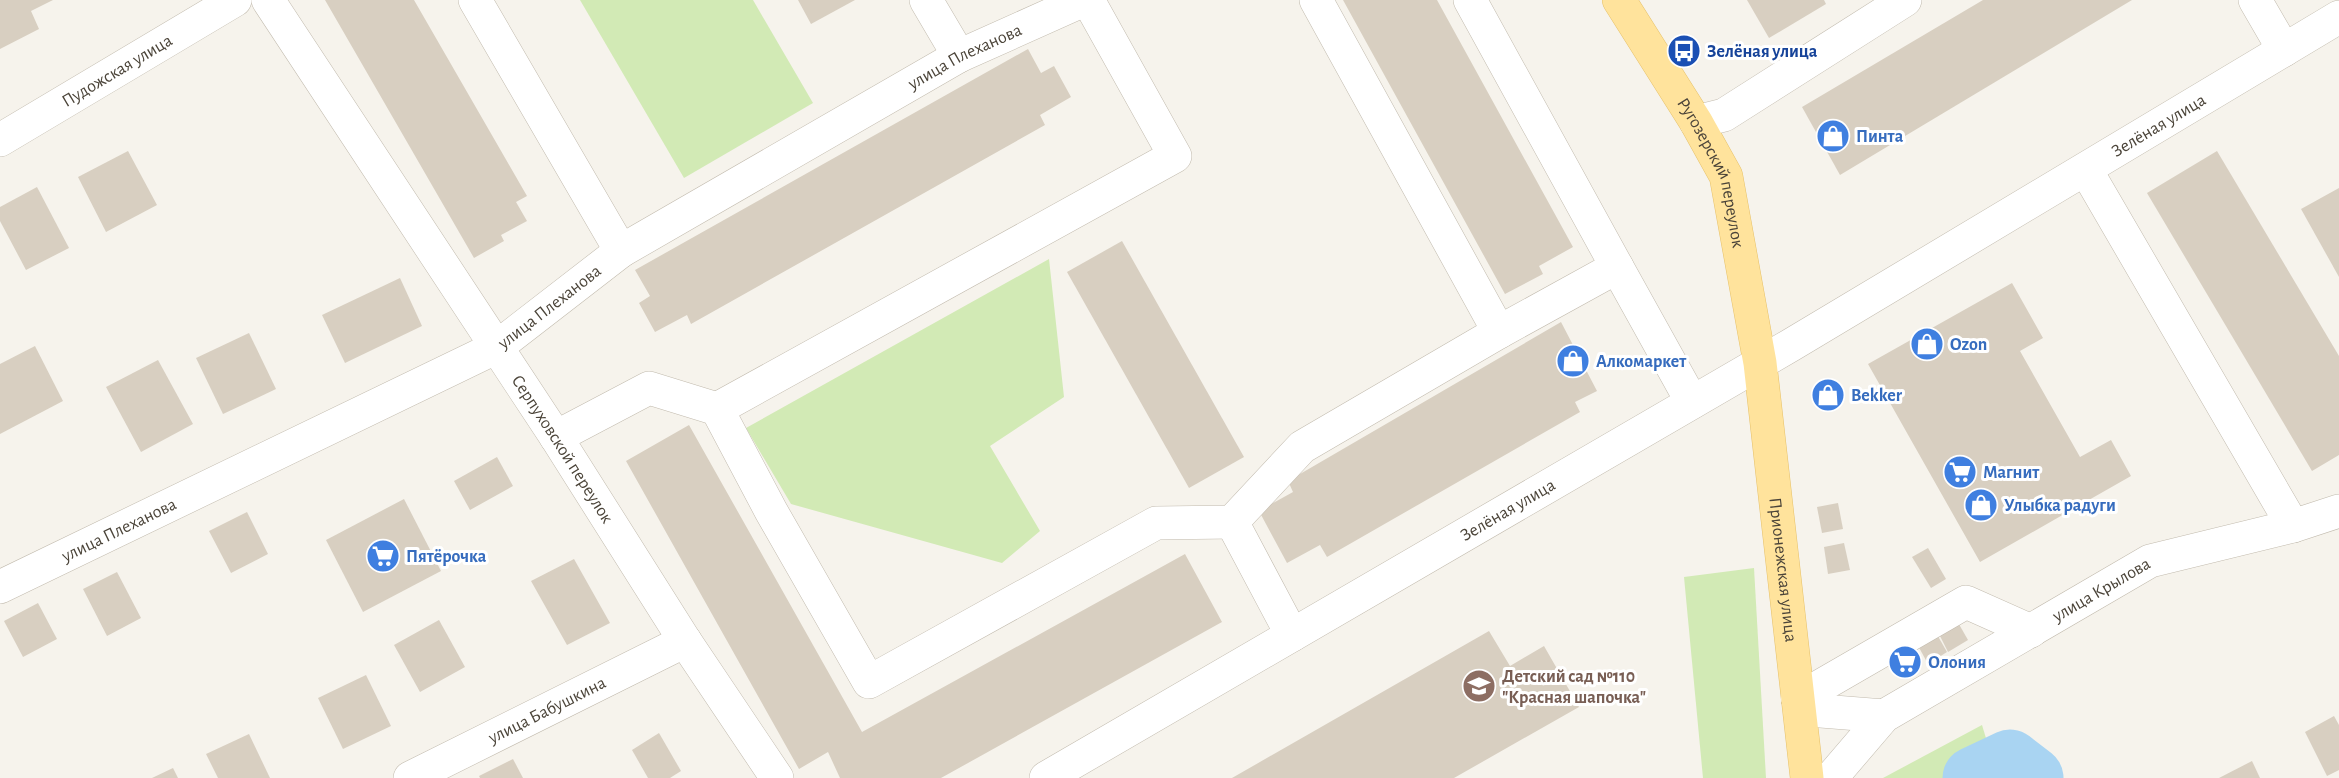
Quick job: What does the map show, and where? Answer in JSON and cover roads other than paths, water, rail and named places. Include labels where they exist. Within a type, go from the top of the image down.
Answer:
[{"type":"main road","name":"Ругозерский переулок","points":[[1620,0],[1696,122],[1726,176],[1760,363]]},
{"type":"main road","name":"Прионежская улица","points":[[1760,363],[1807,778]]},
{"type":"street","name":"Пудожская улица","points":[[0,140],[235,0]]},
{"type":"street","name":"Серпуховской переулок","points":[[268,0],[556,437],[685,641],[777,778]]},
{"type":"street","points":[[475,0],[621,252]]},
{"type":"street","points":[[926,0],[959,56]]},
{"type":"street","name":"улица Плеханова","points":[[0,587],[497,347],[621,252],[959,56],[1086,0]]},
{"type":"street","points":[[717,409],[1175,156],[1086,0]]},
{"type":"street","points":[[1316,0],[1499,332]]},
{"type":"street","points":[[1470,0],[1692,402]]},
{"type":"street","points":[[2255,0],[2284,50]]},
{"type":"street","points":[[1696,122],[1724,115],[1884,6]]},
{"type":"street","name":"Зелёная улица","points":[[1046,778],[1760,363],[2339,17]]},
{"type":"street","points":[[2086,170],[2293,526]]},
{"type":"street","points":[[556,437],[649,388],[717,409],[771,511],[869,682],[1156,523],[1232,522],[1302,447],[1499,332],[1617,267]]},
{"type":"street","name":"улица Крылова","points":[[1831,778],[1884,716],[2150,561],[2293,526],[2339,510]]},
{"type":"street","points":[[1232,522],[1292,635]]},
{"type":"street","points":[[1798,699],[1966,602],[2031,631]]},
{"type":"street","name":"улица Бабушкина","points":[[410,778],[685,641]]},
{"type":"street","points":[[1798,699],[1821,711],[1884,716]]},
{"type":"waterway","points":[[1974,778],[2010,761],[2032,778]]},
{"type":"place","name":"Зелёная улица","points":[[1684,51]]},
{"type":"place","name":"Пинта","points":[[1833,136]]},
{"type":"place","name":"Ozon","points":[[1927,344]]},
{"type":"place","name":"Алкомаркет","points":[[1573,361]]},
{"type":"place","name":"Bekker","points":[[1828,395]]},
{"type":"place","name":"Магнит","points":[[1960,472]]},
{"type":"place","name":"Улыбка радуги","points":[[1981,505]]},
{"type":"place","name":"Пятёрочка","points":[[383,556]]},
{"type":"place","name":"Олония","points":[[1905,662]]},
{"type":"place","name":"Детский сад №110 \"Красная шапочка\"","points":[[1479,686]]}]
